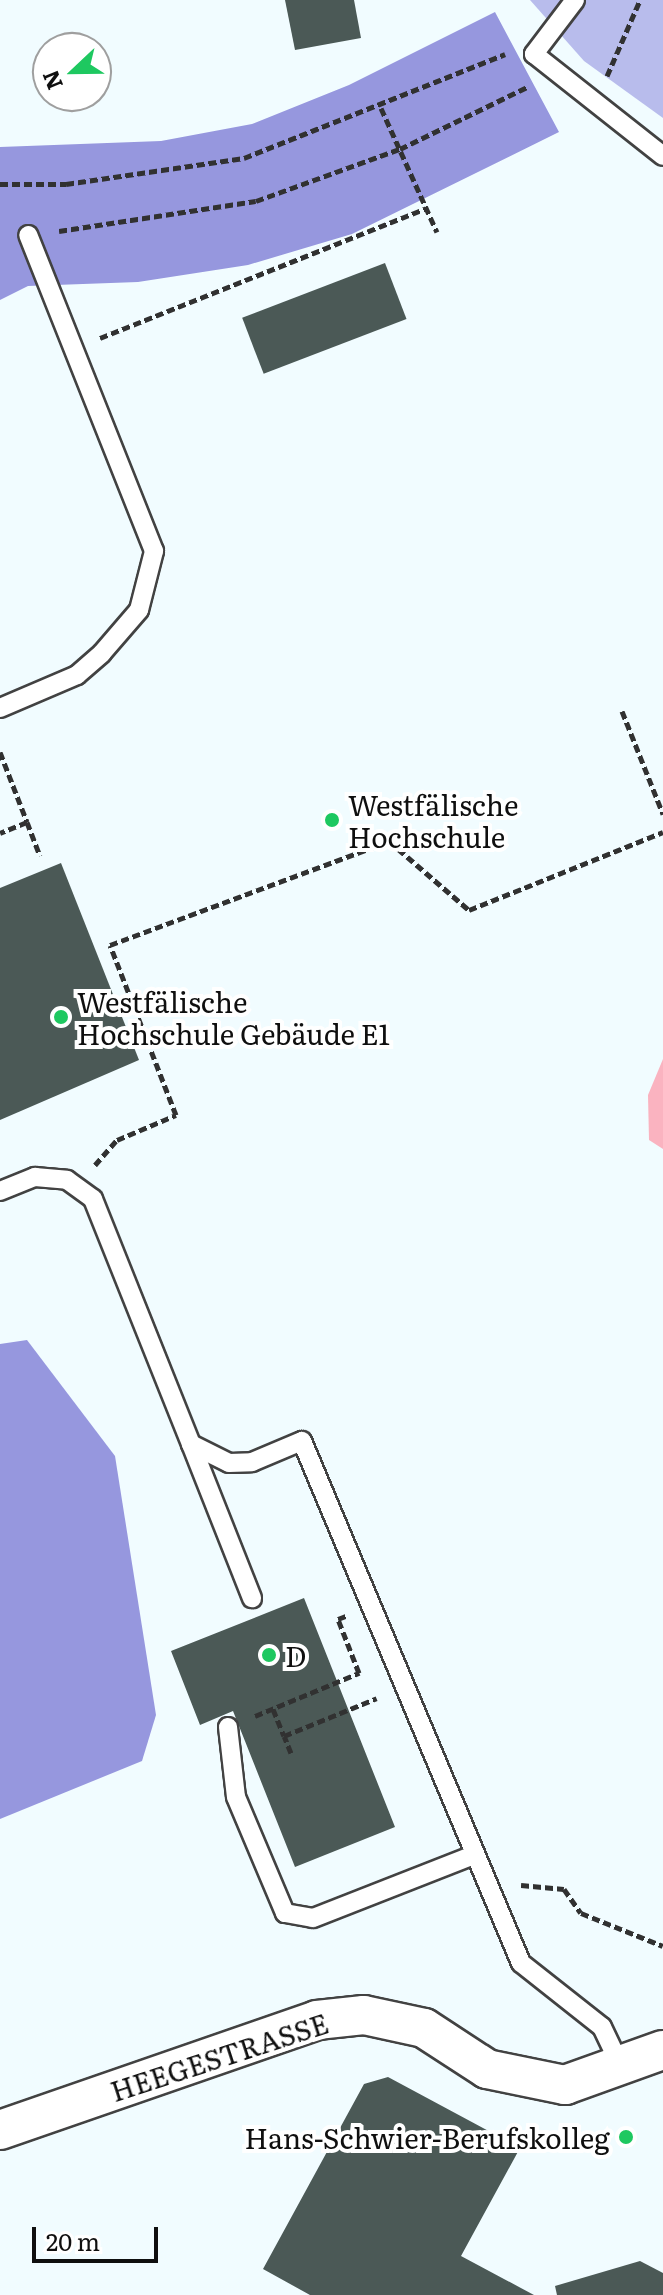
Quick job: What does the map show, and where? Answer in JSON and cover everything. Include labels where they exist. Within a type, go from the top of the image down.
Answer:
[{"type":"street","name":"HEEGESTRASSE","points":[[0,2130],[333,2018],[364,2015],[424,2028],[487,2069],[565,2085],[663,2050]]},
{"type":"lane","points":[[575,0],[534,54],[594,108],[663,156]]},
{"type":"lane","points":[[0,708],[77,675],[139,610],[150,578],[154,551],[28,235]]},
{"type":"lane","points":[[0,1191],[35,1177],[76,1187],[93,1199],[252,1598]]},
{"type":"lane","points":[[191,1444],[229,1463],[252,1462],[302,1441],[521,1963],[602,2027],[621,2067]]},
{"type":"lane","points":[[228,1727],[236,1797],[285,1913],[313,1918],[474,1855]]},
{"type":"path","points":[[594,108],[640,0]]},
{"type":"path","points":[[0,184],[66,184],[244,158],[381,108],[494,54],[534,54]]},
{"type":"path","points":[[28,235],[256,201],[400,149],[553,74]]},
{"type":"path","points":[[381,108],[437,232]]},
{"type":"path","points":[[73,349],[426,208]]},
{"type":"path","points":[[622,711],[663,814]]},
{"type":"path","points":[[0,752],[40,856]]},
{"type":"path","points":[[0,833],[27,822]]},
{"type":"path","points":[[76,1187],[117,1140],[176,1115],[110,945],[389,841],[469,910],[663,832]]},
{"type":"path","points":[[228,1727],[359,1673],[338,1619],[370,1606]]},
{"type":"path","points":[[284,1736],[404,1688]]},
{"type":"path","points":[[273,1709],[291,1753]]},
{"type":"path","points":[[494,1896],[519,1885],[564,1889],[581,1913],[663,1946]]},
{"type":"shaded area","points":[[530,0],[663,0],[663,118],[584,61]]},
{"type":"shaded area","points":[[495,12],[559,132],[352,234],[248,265],[138,282],[28,286],[0,300],[0,147],[161,141],[252,124],[349,85]]},
{"type":"shaded area","points":[[663,1059],[663,1149],[649,1140],[648,1095]]},
{"type":"shaded area","points":[[27,1340],[115,1456],[156,1715],[142,1761],[0,1819],[0,1344]]},
{"type":"building","points":[[285,0],[354,0],[361,38],[295,50]]},
{"type":"building","points":[[385,263],[407,319],[264,374],[242,318]]},
{"type":"building","name":"Westfälische Hochschule Gebäude E1","points":[[61,863],[139,1060],[0,1120],[0,888]]},
{"type":"building","points":[[304,1598],[395,1827],[295,1867],[233,1711],[200,1725],[171,1651]]},
{"type":"building","points":[[388,2077],[520,2148],[461,2256],[534,2295],[310,2295],[263,2269],[364,2084]]},
{"type":"building","points":[[640,2261],[663,2273],[663,2295],[557,2295],[555,2286]]},
{"type":"place","name":"Westfälische Hochschule","points":[[332,820]]},
{"type":"place","name":"Westfälische Hochschule Gebäude E1","points":[[61,1017]]},
{"type":"place","name":"D","points":[[269,1655]]},
{"type":"place","name":"Hans-Schwier-Berufskolleg","points":[[626,2137]]}]
